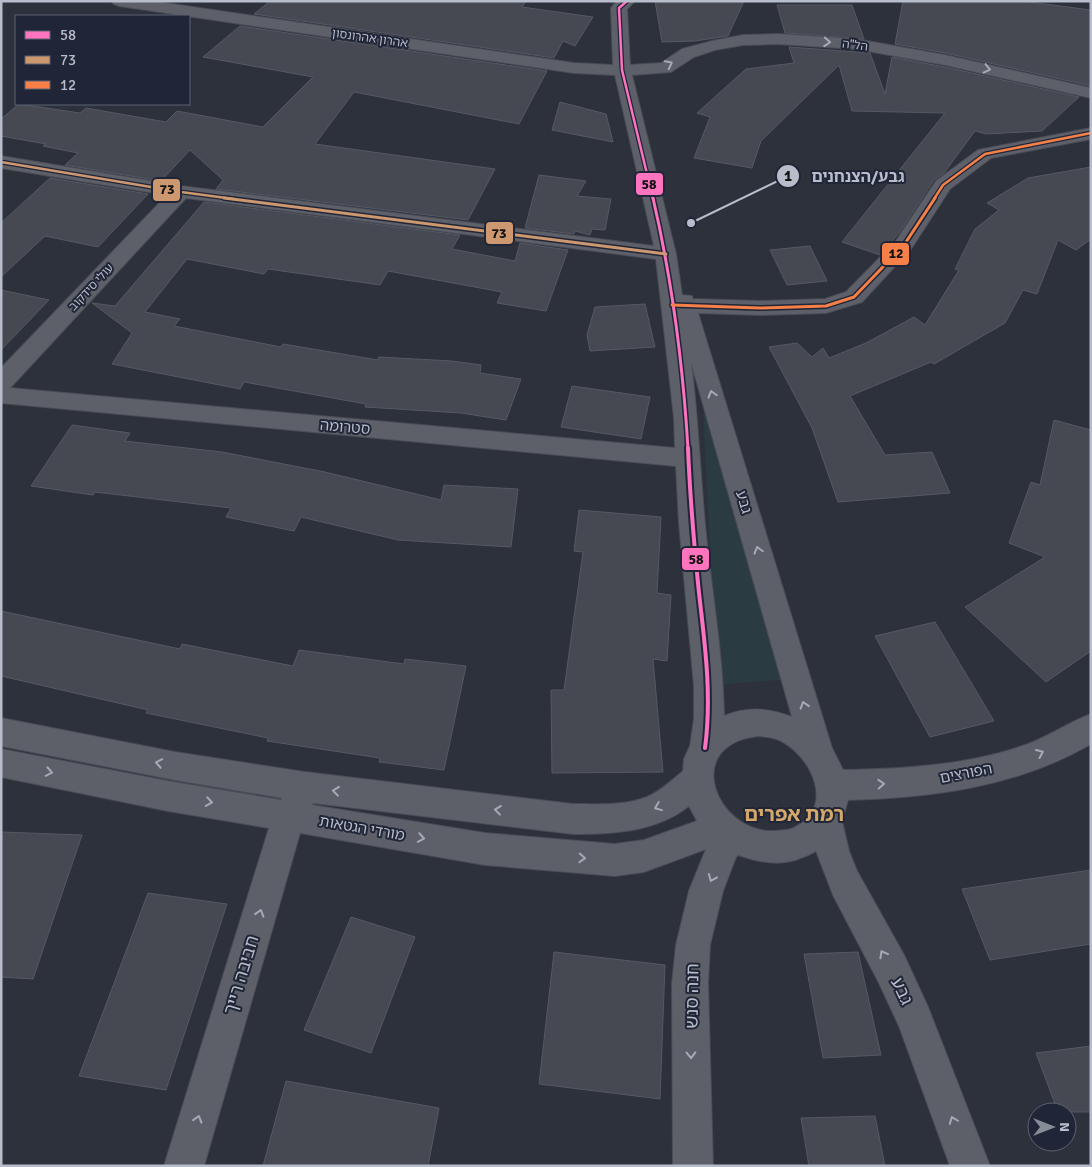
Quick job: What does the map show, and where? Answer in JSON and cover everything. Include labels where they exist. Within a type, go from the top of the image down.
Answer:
[{"type":"street","name":"אהרון אהרונסון","points":[[119,1],[574,68],[622,70]]},
{"type":"street","name":"גבע","points":[[627,1],[619,8],[622,70],[666,254],[679,305],[818,752]]},
{"type":"street","name":"הל\"ה","points":[[622,70],[666,68],[688,53],[712,46],[743,40],[778,39],[856,44],[946,60],[1091,93]]},
{"type":"street","points":[[679,305],[760,308],[826,306],[854,297],[904,244],[943,185],[985,154],[1091,133]]},
{"type":"street","points":[[1,162],[181,192],[666,254]]},
{"type":"street","name":"עולי סידקוב","points":[[1,382],[181,192]]},
{"type":"street","name":"גבע","points":[[679,305],[692,523],[709,686],[709,719],[705,748]]},
{"type":"street","name":"סטרומה","points":[[1,395],[689,458]]},
{"type":"street","points":[[759,722],[781,726],[801,737],[818,752],[828,768],[833,785],[832,804],[826,821],[811,837],[791,846],[767,848],[742,841],[727,832],[708,813],[700,796],[697,779],[699,762],[705,748],[719,734],[737,725],[759,722]]},
{"type":"street","name":"הפורצים","points":[[833,785],[879,785],[971,773],[1029,758],[1079,736],[1091,728]]},
{"type":"street","name":"מורדי הגטאות","points":[[1,732],[175,766],[297,801],[485,849],[615,860],[644,856],[727,832]]},
{"type":"street","name":"מורדי הגטאות","points":[[1,763],[168,796],[297,801],[573,819],[608,819],[637,815],[666,804],[697,779]]},
{"type":"street","name":"חביבה רייך","points":[[184,1166],[297,801]]},
{"type":"street","name":"גבע","points":[[826,821],[832,851],[845,883],[891,968],[916,1020],[970,1166]]},
{"type":"street","name":"חנה סנש","points":[[693,1166],[690,983],[693,945],[706,891],[727,832]]},
{"type":"shaded area","points":[[703,406],[781,680],[724,684],[712,593]]},
{"type":"building","points":[[270,1],[526,1],[522,7],[593,17],[575,46],[563,41],[554,58],[254,14]]},
{"type":"building","points":[[655,1],[744,1],[728,36],[695,41],[662,42]]},
{"type":"building","points":[[903,1],[1022,1],[1091,10],[1091,86],[945,53],[895,44]]},
{"type":"building","points":[[777,5],[852,5],[864,39],[785,33]]},
{"type":"building","points":[[240,26],[547,71],[519,124],[354,92],[315,144],[495,169],[468,220],[216,189],[223,180],[190,150],[161,181],[65,165],[78,153],[43,146],[46,144],[1,136],[1,119],[18,105],[80,113],[86,108],[166,122],[177,111],[263,127],[313,77],[203,57]]},
{"type":"building","points":[[789,47],[870,53],[885,94],[892,57],[1079,97],[1042,131],[986,134],[975,131],[944,173],[934,180],[900,232],[880,255],[842,242],[945,113],[852,111],[839,65],[761,141],[752,168],[694,158],[710,117],[697,113],[746,69],[794,63]]},
{"type":"building","points":[[560,102],[606,114],[613,142],[552,130]]},
{"type":"building","points":[[1091,167],[1091,239],[1076,250],[1058,240],[1037,294],[1023,290],[1005,323],[934,364],[931,362],[850,396],[885,455],[932,452],[950,493],[838,502],[812,428],[769,347],[797,343],[812,357],[823,348],[829,358],[866,343],[914,317],[925,325],[959,270],[955,269],[975,229],[999,210],[987,203],[1028,178]]},
{"type":"building","points":[[539,175],[586,181],[577,196],[611,199],[605,230],[592,229],[590,235],[575,231],[574,234],[525,228]]},
{"type":"building","points":[[50,178],[148,194],[98,247],[45,236],[1,277],[1,223]]},
{"type":"building","points":[[204,202],[460,235],[452,249],[515,261],[520,243],[568,250],[546,311],[497,303],[502,292],[388,271],[380,285],[268,269],[264,274],[187,259],[145,312],[180,319],[174,326],[281,347],[283,344],[378,360],[379,357],[452,361],[481,365],[480,373],[521,379],[506,420],[461,413],[365,407],[366,404],[244,382],[240,389],[112,364],[132,333],[92,303],[115,306]]},
{"type":"building","points":[[810,246],[827,281],[787,285],[770,250]]},
{"type":"building","points":[[1,290],[49,300],[1,350]]},
{"type":"building","points":[[645,304],[655,347],[590,351],[587,335],[595,307]]},
{"type":"building","points":[[572,386],[650,397],[641,439],[561,427]]},
{"type":"building","points":[[1054,420],[1091,430],[1091,651],[1046,682],[965,607],[1045,557],[1009,543],[1031,482],[1040,485]]},
{"type":"building","points":[[72,425],[130,433],[125,441],[222,452],[325,472],[441,500],[444,485],[518,489],[511,547],[398,540],[301,517],[294,531],[226,517],[231,508],[95,492],[93,495],[31,486]]},
{"type":"building","points":[[579,510],[661,517],[657,593],[671,595],[667,661],[653,659],[663,772],[552,773],[551,690],[564,690],[583,552],[574,551]]},
{"type":"building","points":[[1,611],[180,649],[182,644],[293,666],[299,650],[404,664],[405,659],[466,666],[444,770],[379,762],[380,758],[267,741],[268,738],[146,713],[148,710],[1,676]]},
{"type":"building","points":[[935,622],[994,721],[930,737],[875,636]]},
{"type":"building","points":[[1,832],[82,835],[33,979],[1,977]]},
{"type":"building","points":[[1091,870],[1091,944],[990,960],[962,889]]},
{"type":"building","points":[[148,893],[227,904],[166,1090],[79,1076]]},
{"type":"building","points":[[351,917],[415,937],[371,1053],[304,1030]]},
{"type":"building","points":[[554,952],[665,965],[660,1099],[539,1084]]},
{"type":"building","points":[[858,952],[881,1055],[823,1058],[804,954]]},
{"type":"building","points":[[1091,1046],[1091,1112],[1077,1112],[1077,1102],[1054,1102],[1036,1053]]},
{"type":"building","points":[[286,1081],[439,1108],[428,1166],[263,1166]]},
{"type":"building","points":[[875,1116],[885,1166],[809,1166],[801,1118]]},
{"type":"transit line","name":"58","points":[[627,1],[619,8],[622,70],[666,254],[686,418],[692,523],[709,686],[709,719],[705,748]]},
{"type":"transit line","name":"12","points":[[672,305],[760,308],[826,306],[854,297],[904,245],[943,185],[985,154],[1091,133]]},
{"type":"transit line","name":"73","points":[[1,162],[181,192],[666,254]]},
{"type":"place","name":"גבע/הצנחנים","points":[[691,223]]},
{"type":"district","name":"רמת אפרים","points":[[794,814]]}]
